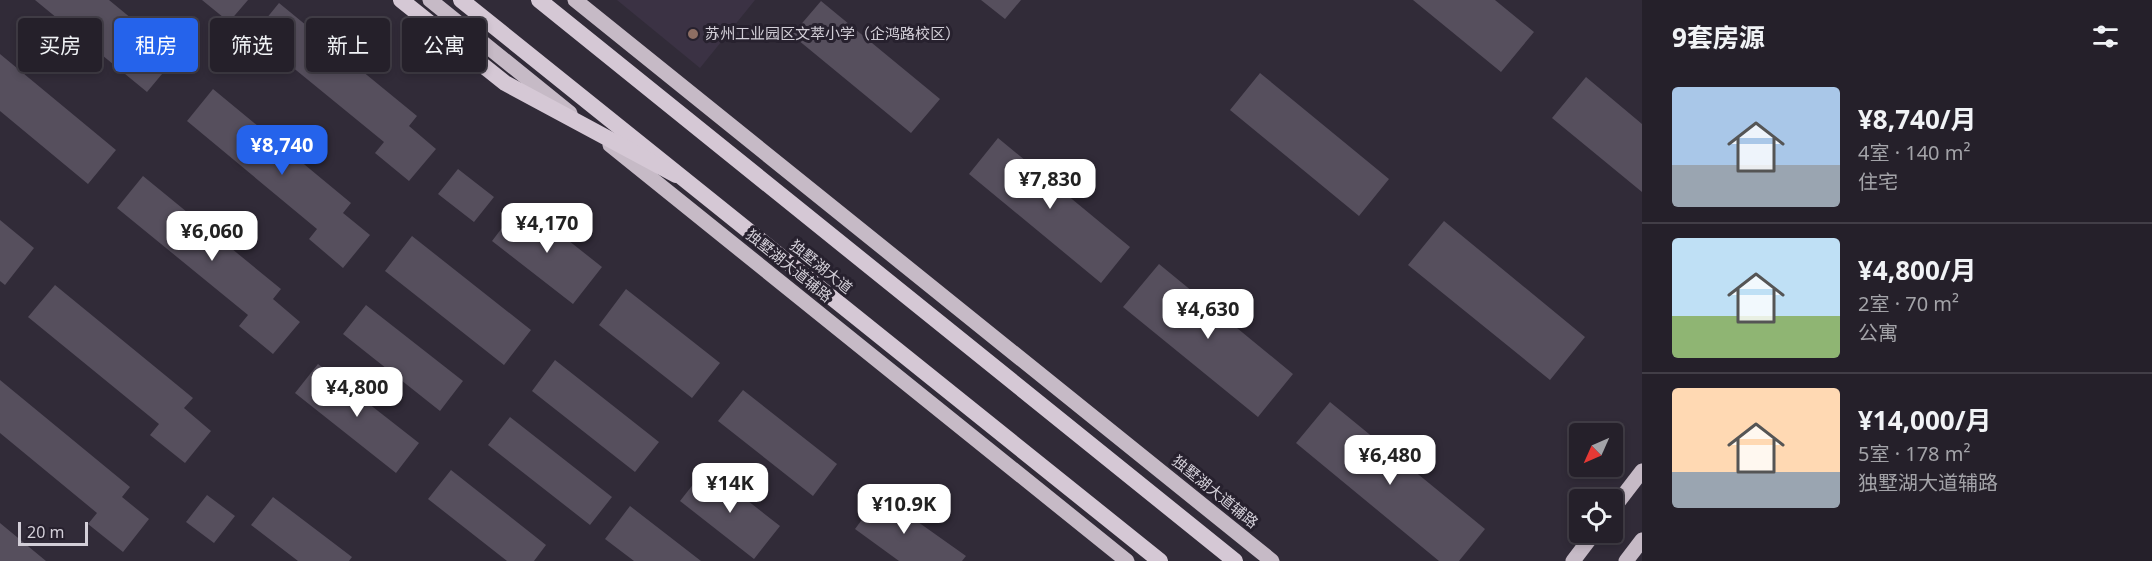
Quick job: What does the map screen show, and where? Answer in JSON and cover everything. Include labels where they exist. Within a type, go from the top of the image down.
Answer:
[{"type":"highway","points":[[401,0],[505,83],[676,175]]},
{"type":"highway","name":"独墅湖大道","points":[[461,0],[676,175],[1160,561]]},
{"type":"highway","name":"独墅湖大道","points":[[539,0],[1235,561]]},
{"type":"main road","name":"独墅湖大道辅路","points":[[430,0],[1127,561]]},
{"type":"main road","name":"独墅湖大道辅路","points":[[575,0],[1272,561]]},
{"type":"main road","points":[[1623,496],[1642,471]]},
{"type":"main road","points":[[1626,561],[1642,540]]},
{"type":"main road","points":[[1573,561],[1587,543]]},
{"type":"shaded area","name":"苏州工业园区文萃小学（企鸿路校区）","points":[[617,0],[755,0],[700,68]]},
{"type":"building","points":[[35,0],[109,0],[131,18],[114,18],[114,65],[102,55],[102,18],[57,18]]},
{"type":"building","points":[[202,0],[248,0],[232,18],[224,18]]},
{"type":"building","points":[[981,0],[1021,0],[1005,19]]},
{"type":"building","points":[[1413,0],[1495,0],[1534,32],[1501,72]]},
{"type":"building","points":[[821,1],[940,99],[911,133],[792,35]]},
{"type":"building","points":[[279,3],[306,25],[306,72],[363,72],[417,116],[409,126],[436,149],[409,181],[375,153],[384,142],[294,68],[294,18],[267,18]]},
{"type":"building","points":[[0,54],[18,69],[18,72],[22,72],[116,150],[88,184],[0,111]]},
{"type":"building","points":[[123,72],[164,72],[147,92]]},
{"type":"building","points":[[1260,73],[1389,179],[1359,216],[1230,110]]},
{"type":"building","points":[[1586,77],[1642,124],[1642,192],[1552,118]]},
{"type":"building","points":[[213,89],[351,203],[343,213],[370,235],[343,268],[309,239],[317,229],[187,121]]},
{"type":"building","points":[[998,138],[1130,247],[1101,283],[969,174]]},
{"type":"building","points":[[458,169],[494,197],[474,222],[438,194]]},
{"type":"building","points":[[143,176],[281,289],[273,299],[300,322],[273,354],[239,326],[248,315],[117,208]]},
{"type":"building","points":[[521,203],[602,267],[573,304],[492,241]]},
{"type":"building","points":[[0,220],[34,248],[5,285],[0,281]]},
{"type":"building","points":[[1444,221],[1585,337],[1550,380],[1408,265]]},
{"type":"building","points":[[412,236],[531,330],[504,365],[385,271]]},
{"type":"building","points":[[1159,264],[1293,374],[1258,417],[1123,307]]},
{"type":"building","points":[[55,285],[193,398],[184,408],[211,431],[185,463],[150,435],[159,424],[28,317]]},
{"type":"building","points":[[626,289],[720,363],[692,398],[599,325]]},
{"type":"building","points":[[366,305],[463,381],[440,411],[343,334]]},
{"type":"building","points":[[555,360],[659,442],[635,472],[532,391]]},
{"type":"building","points":[[318,364],[419,443],[396,473],[295,393]]},
{"type":"building","points":[[0,380],[130,487],[122,497],[149,519],[123,552],[88,524],[97,513],[0,433]]},
{"type":"building","points":[[743,390],[837,464],[813,496],[718,421]]},
{"type":"building","points":[[1330,402],[1485,529],[1459,561],[1439,561],[1296,443]]},
{"type":"building","points":[[510,417],[612,497],[590,525],[488,445]]},
{"type":"building","points":[[706,468],[780,526],[754,559],[680,501]]},
{"type":"building","points":[[451,470],[546,545],[534,561],[507,561],[428,499]]},
{"type":"building","points":[[207,495],[235,516],[214,543],[186,522]]},
{"type":"building","points":[[880,495],[966,556],[962,561],[899,561],[855,529]]},
{"type":"building","points":[[273,497],[352,557],[349,561],[298,561],[251,525]]},
{"type":"building","points":[[630,506],[701,561],[634,561],[605,539]]},
{"type":"building","points":[[0,523],[46,561],[0,561]]},
{"type":"place","name":"苏州工业园区文萃小学（企鸿路校区）","points":[[693,34]]}]
